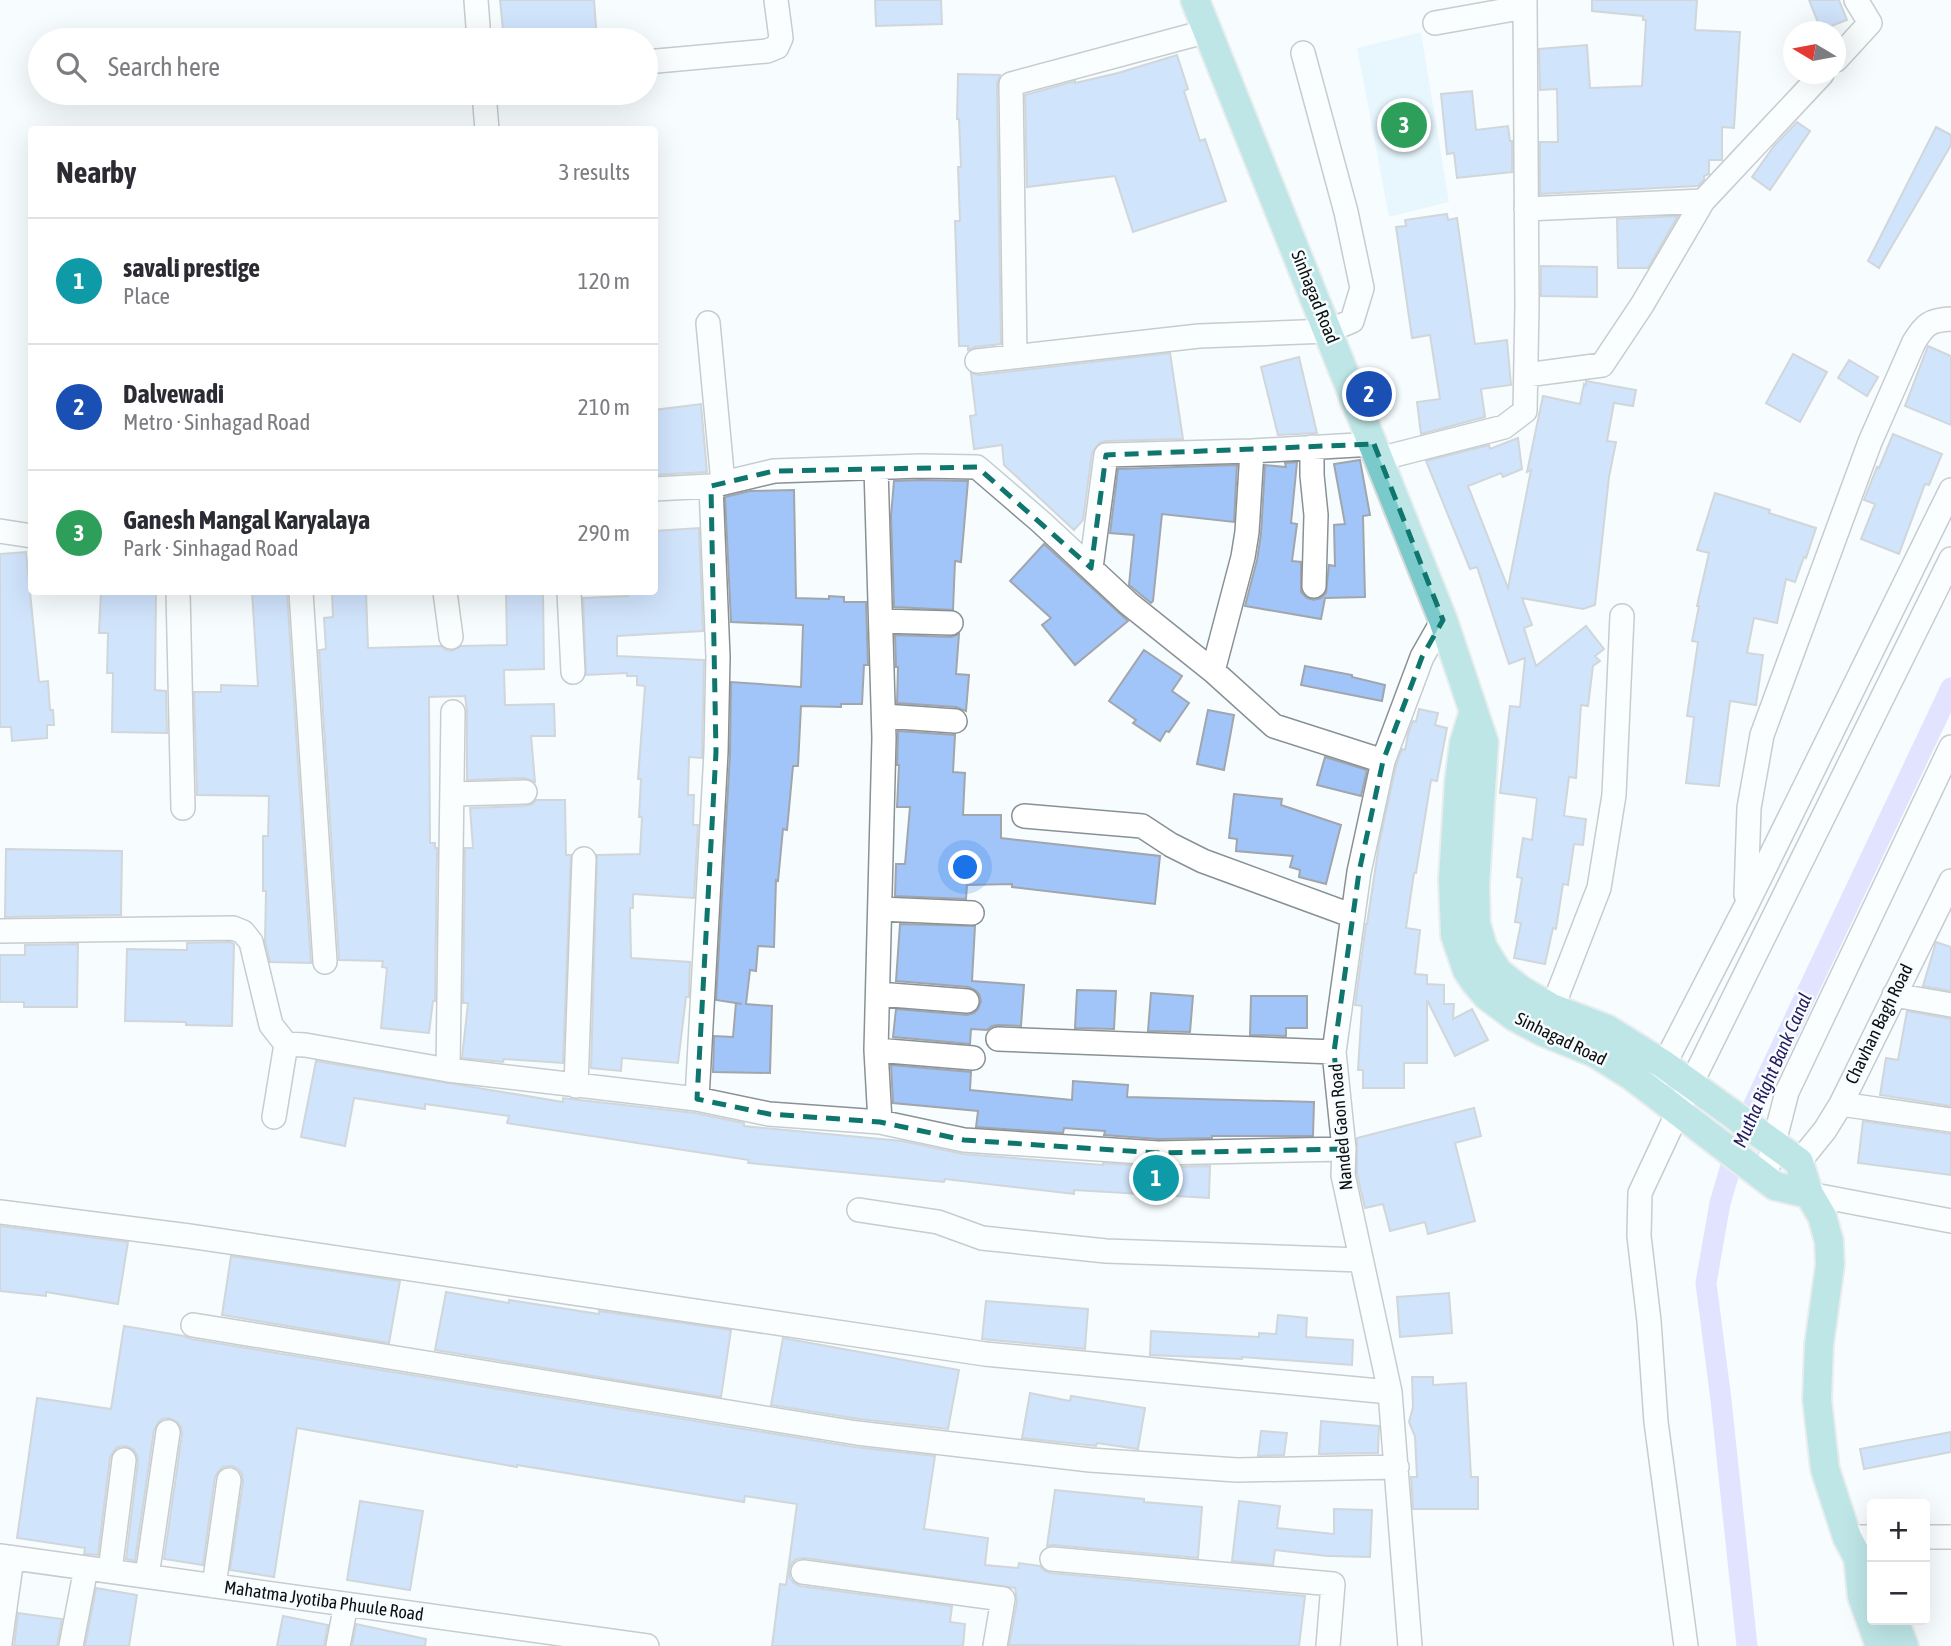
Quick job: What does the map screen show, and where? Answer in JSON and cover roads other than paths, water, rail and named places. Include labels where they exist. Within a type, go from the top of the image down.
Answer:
[{"type":"main road","name":"Sinhagad Road","points":[[1195,0],[1377,452],[1443,620],[1466,687],[1473,714],[1459,782],[1454,848],[1455,935],[1467,970],[1487,996],[1514,1017],[1548,1020],[1663,1064],[1799,1162]]},
{"type":"main road","name":"Sinhagad Road","points":[[1601,1041],[1651,1090],[1775,1186],[1809,1194]]},
{"type":"main road","points":[[1799,1162],[1809,1194],[1822,1216],[1829,1241],[1830,1265],[1819,1345],[1816,1400],[1825,1469],[1833,1498],[1862,1552],[1862,1596],[1880,1646]]},
{"type":"main road","points":[[1896,1625],[1904,1646]]},
{"type":"street","points":[[476,0],[478,28]]},
{"type":"street","points":[[658,61],[767,51],[777,47],[781,38],[776,0]]},
{"type":"street","points":[[1846,49],[1870,23],[1856,0]]},
{"type":"street","points":[[1091,568],[1106,455],[1312,447],[1377,452],[1504,427],[1525,411],[1525,3],[1435,23]]},
{"type":"street","points":[[1015,356],[1011,84],[1208,31]]},
{"type":"street","points":[[977,360],[1199,335],[1328,331],[1352,321],[1362,288],[1346,212],[1303,53]]},
{"type":"street","points":[[1525,375],[1602,365],[1703,201],[1813,84]]},
{"type":"street","points":[[485,105],[487,126]]},
{"type":"street","points":[[1526,209],[1703,201]]},
{"type":"street","points":[[1746,906],[1749,808],[1762,735],[1870,442],[1914,341],[1932,321],[1951,319]]},
{"type":"street","points":[[697,1099],[718,657],[717,484],[708,323]]},
{"type":"street","points":[[1312,447],[1316,515],[1314,586]]},
{"type":"street","points":[[1213,671],[1243,557],[1252,450]]},
{"type":"street","points":[[658,489],[717,484],[774,471],[977,467],[1128,603],[1213,671],[1273,726],[1383,761]]},
{"type":"street","points":[[876,468],[884,716],[876,1050],[880,1122]]},
{"type":"street","points":[[1651,1090],[1746,906],[1951,490]]},
{"type":"street","points":[[0,531],[28,535]]},
{"type":"street","points":[[1686,1646],[1656,1422],[1649,1321],[1639,1236],[1640,1193],[1691,1084],[1951,559]]},
{"type":"street","points":[[178,595],[183,808]]},
{"type":"street","points":[[301,595],[325,962]]},
{"type":"street","points":[[446,595],[451,637]]},
{"type":"street","points":[[569,595],[573,672]]},
{"type":"street","points":[[1548,1020],[1599,888],[1614,795],[1622,617]]},
{"type":"street","name":"Nanded Gaon Road","points":[[1410,1646],[1390,1392],[1343,1175],[1344,1149],[1334,1052],[1359,872],[1383,761],[1422,657],[1443,620]]},
{"type":"street","points":[[881,621],[951,623]]},
{"type":"street","points":[[448,1070],[453,712]]},
{"type":"street","points":[[884,716],[955,721]]},
{"type":"street","points":[[1765,1178],[1787,1092],[1951,747]]},
{"type":"street","points":[[452,794],[525,792]]},
{"type":"street","points":[[1024,816],[1142,826],[1203,861],[1353,916]]},
{"type":"street","points":[[576,1086],[584,859]]},
{"type":"street","name":"Chavhan Bagh Road","points":[[1799,1162],[1825,1130],[1841,1104],[1951,881]]},
{"type":"street","points":[[880,909],[972,914]]},
{"type":"street","points":[[0,931],[233,929],[243,932],[251,942],[271,1025],[286,1044],[274,1117]]},
{"type":"street","points":[[878,994],[967,1001]]},
{"type":"street","points":[[1894,995],[1951,1005]]},
{"type":"street","points":[[998,1039],[1334,1052]]},
{"type":"street","points":[[286,1044],[448,1070],[697,1099],[769,1114],[880,1122],[964,1140],[1158,1153],[1344,1149]]},
{"type":"street","points":[[876,1050],[973,1058]]},
{"type":"street","points":[[1841,1104],[1951,1120]]},
{"type":"street","points":[[1809,1194],[1951,1221]]},
{"type":"street","points":[[859,1210],[937,1222],[982,1238],[1106,1251],[1361,1260]]},
{"type":"street","points":[[0,1212],[189,1236],[985,1354],[1390,1392]]},
{"type":"street","points":[[193,1325],[857,1433],[1090,1460],[1223,1469],[1397,1467]]},
{"type":"street","points":[[147,1576],[168,1432]]},
{"type":"street","points":[[110,1571],[124,1460]]},
{"type":"street","points":[[214,1586],[229,1480]]},
{"type":"street","points":[[1930,1537],[1951,1537]]},
{"type":"street","points":[[0,1643],[6,1557]]},
{"type":"street","name":"Mahatma Jyotiba Phuule Road","points":[[6,1557],[647,1646]]},
{"type":"street","points":[[1052,1559],[1334,1584],[1328,1646]]},
{"type":"street","points":[[71,1646],[86,1568]]},
{"type":"street","points":[[803,1572],[1003,1599],[995,1646]]},
{"type":"street","points":[[338,1646],[346,1604]]},
{"type":"waterway","name":"Mutha Right Bank Canal","points":[[1747,1646],[1706,1283],[1720,1203],[1741,1132],[1951,688]]},
{"type":"place","name":"Ganesh Mangal Karyalaya","points":[[1404,125]]},
{"type":"place","name":"Dalvewadi","points":[[1369,394]]},
{"type":"place","name":"savali prestige","points":[[1156,1178]]}]
